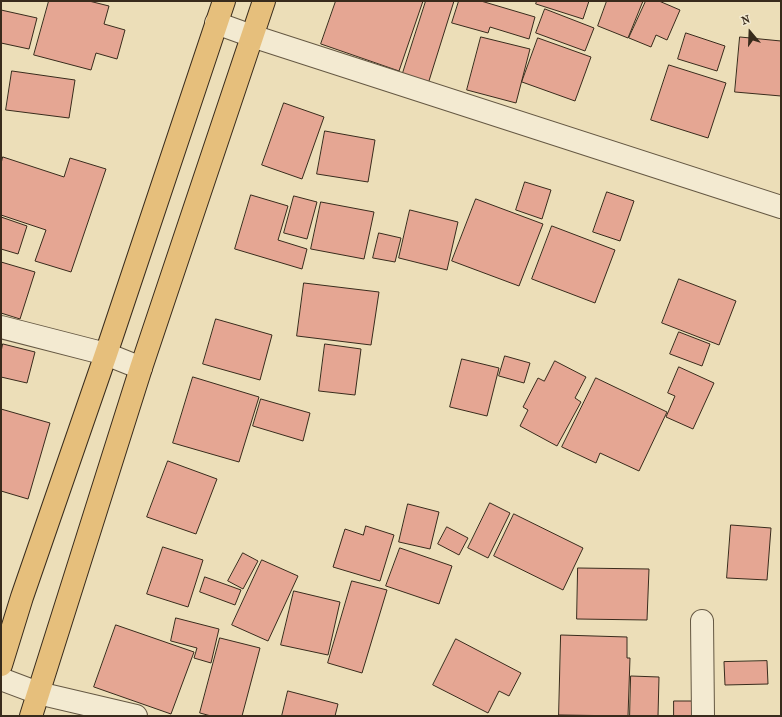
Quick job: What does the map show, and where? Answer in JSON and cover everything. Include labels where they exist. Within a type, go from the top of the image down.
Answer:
[{"type":"main road","points":[[1,665],[22,597],[106,354],[224,1]]},
{"type":"main road","points":[[31,716],[142,368],[264,1]]},
{"type":"street","points":[[216,23],[252,36],[781,207]]},
{"type":"street","points":[[1,327],[106,354],[142,368]]},
{"type":"street","points":[[702,621],[702,716]]},
{"type":"street","points":[[1,679],[38,693],[136,716]]},
{"type":"building","points":[[49,1],[89,1],[109,6],[104,24],[125,30],[117,59],[96,53],[91,70],[34,55]]},
{"type":"building","points":[[336,1],[423,1],[399,71],[321,44]]},
{"type":"building","points":[[426,1],[454,1],[428,84],[402,76]]},
{"type":"building","points":[[459,1],[481,1],[535,17],[529,39],[490,27],[488,33],[452,23]]},
{"type":"building","points":[[537,1],[589,1],[583,19],[536,4]]},
{"type":"building","points":[[607,1],[643,1],[628,38],[598,26]]},
{"type":"building","points":[[646,1],[659,1],[680,10],[667,40],[656,35],[651,47],[629,38]]},
{"type":"building","points":[[545,9],[594,28],[585,51],[536,33]]},
{"type":"building","points":[[1,10],[37,18],[29,49],[1,43]]},
{"type":"building","points":[[686,33],[725,46],[717,71],[678,59]]},
{"type":"building","points":[[481,37],[530,49],[516,103],[467,90]]},
{"type":"building","points":[[740,37],[781,41],[781,96],[735,92]]},
{"type":"building","points":[[538,38],[591,57],[575,101],[522,82]]},
{"type":"building","points":[[669,65],[726,83],[708,138],[651,120]]},
{"type":"building","points":[[12,71],[75,80],[69,118],[6,110]]},
{"type":"building","points":[[284,103],[324,117],[302,179],[262,165]]},
{"type":"building","points":[[325,131],[375,140],[368,182],[317,174]]},
{"type":"building","points":[[3,157],[64,177],[70,158],[106,169],[71,272],[35,261],[46,230],[1,215],[1,164]]},
{"type":"building","points":[[525,182],[551,190],[542,219],[516,210]]},
{"type":"building","points":[[607,192],[634,201],[620,241],[593,232]]},
{"type":"building","points":[[251,195],[288,206],[278,240],[307,249],[302,269],[235,249]]},
{"type":"building","points":[[294,196],[317,202],[307,239],[284,233]]},
{"type":"building","points":[[476,199],[543,224],[519,286],[452,261]]},
{"type":"building","points":[[321,202],[374,212],[364,259],[311,249]]},
{"type":"building","points":[[410,210],[458,222],[447,270],[399,258]]},
{"type":"building","points":[[1,217],[27,226],[18,254],[1,249]]},
{"type":"building","points":[[552,226],[615,250],[595,303],[532,279]]},
{"type":"building","points":[[379,233],[401,238],[395,262],[373,258]]},
{"type":"building","points":[[1,262],[35,272],[20,319],[1,313]]},
{"type":"building","points":[[679,279],[736,301],[719,345],[662,323]]},
{"type":"building","points":[[304,283],[379,292],[371,345],[297,336]]},
{"type":"building","points":[[216,319],[272,335],[260,380],[203,364]]},
{"type":"building","points":[[679,332],[710,344],[702,366],[670,354]]},
{"type":"building","points":[[3,344],[35,352],[27,383],[1,377],[1,352]]},
{"type":"building","points":[[325,344],[361,349],[355,395],[319,391]]},
{"type":"building","points":[[505,356],[530,363],[524,383],[499,376]]},
{"type":"building","points":[[462,359],[499,368],[487,416],[450,407]]},
{"type":"building","points":[[555,361],[586,377],[575,398],[581,402],[557,446],[520,426],[528,410],[523,407],[538,378],[544,381]]},
{"type":"building","points":[[679,367],[714,383],[693,429],[666,417],[675,396],[668,393]]},
{"type":"building","points":[[193,377],[259,397],[239,462],[173,443]]},
{"type":"building","points":[[596,378],[667,412],[639,471],[600,453],[596,463],[562,447]]},
{"type":"building","points":[[261,399],[310,413],[303,441],[253,426]]},
{"type":"building","points":[[1,409],[50,423],[28,499],[1,491]]},
{"type":"building","points":[[168,461],[217,479],[196,534],[147,517]]},
{"type":"building","points":[[490,503],[510,513],[488,558],[468,548]]},
{"type":"building","points":[[408,504],[439,512],[430,549],[399,542]]},
{"type":"building","points":[[514,514],[583,548],[563,590],[494,556]]},
{"type":"building","points":[[731,525],[771,528],[767,580],[727,578]]},
{"type":"building","points":[[366,526],[394,535],[380,581],[333,567],[345,529],[363,535]]},
{"type":"building","points":[[447,527],[468,538],[459,555],[438,544]]},
{"type":"building","points":[[163,547],[203,560],[188,607],[147,594]]},
{"type":"building","points":[[400,548],[452,566],[439,604],[386,586]]},
{"type":"building","points":[[243,553],[258,561],[243,589],[228,581]]},
{"type":"building","points":[[262,560],[298,576],[268,641],[232,625]]},
{"type":"building","points":[[578,568],[649,569],[647,620],[577,619]]},
{"type":"building","points":[[205,577],[241,590],[235,605],[200,592]]},
{"type":"building","points":[[352,581],[387,590],[362,673],[328,663]]},
{"type":"building","points":[[294,591],[340,602],[328,655],[281,645]]},
{"type":"building","points":[[176,618],[219,629],[211,663],[194,658],[197,648],[171,641]]},
{"type":"building","points":[[116,625],[194,652],[171,714],[94,687]]},
{"type":"building","points":[[561,635],[627,637],[627,658],[630,658],[628,716],[559,715]]},
{"type":"building","points":[[220,638],[260,648],[242,716],[211,716],[200,713]]},
{"type":"building","points":[[456,639],[521,673],[509,696],[499,691],[488,713],[433,685]]},
{"type":"building","points":[[767,661],[768,684],[725,685],[724,662]]},
{"type":"building","points":[[631,676],[659,677],[658,716],[630,716]]},
{"type":"building","points":[[288,691],[338,704],[335,716],[282,716]]},
{"type":"building","points":[[674,701],[699,701],[699,716],[674,716]]}]
